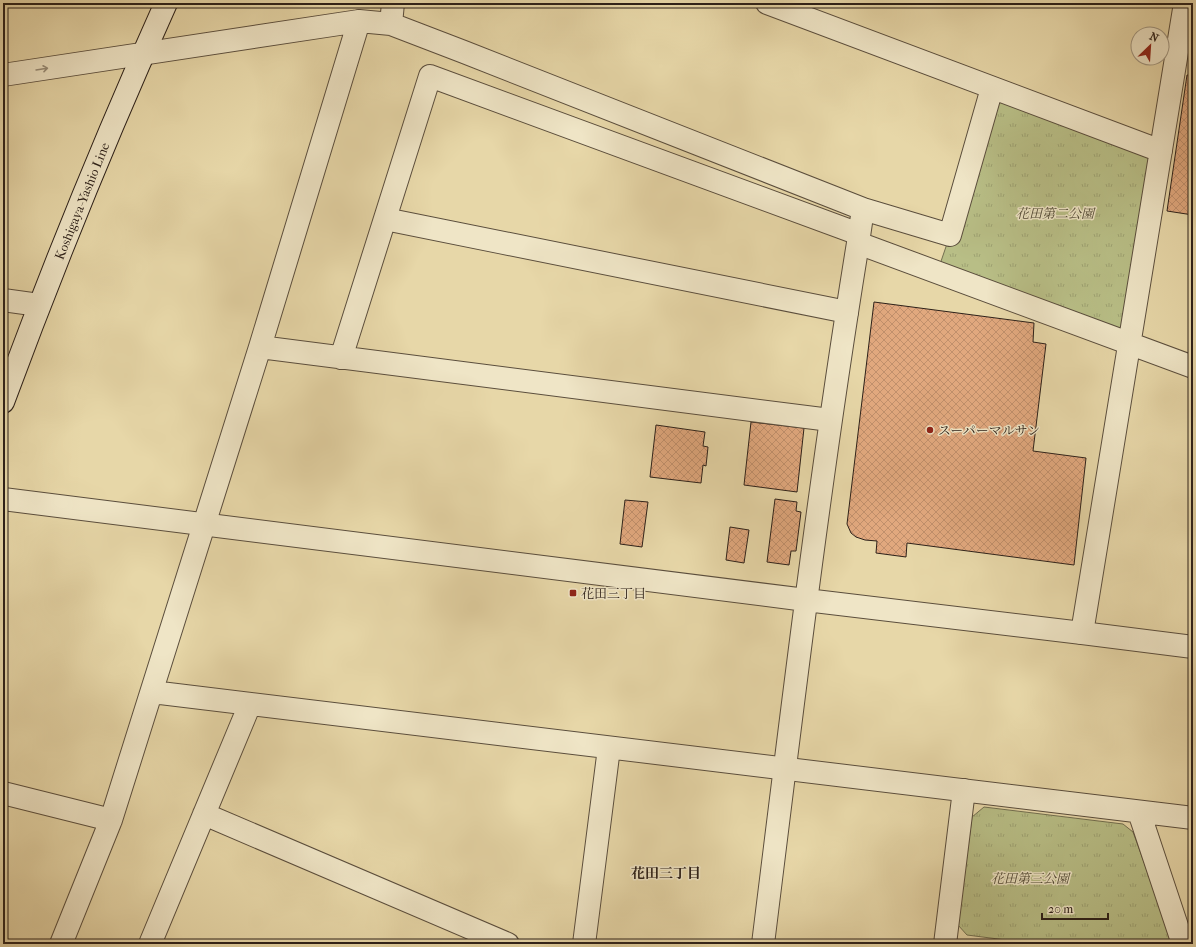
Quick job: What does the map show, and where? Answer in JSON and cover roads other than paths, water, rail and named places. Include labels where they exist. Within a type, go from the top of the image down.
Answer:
[{"type":"street","name":"Koshigaya-Yashio Line","points":[[3,402],[39,305],[90,180],[166,3]]},
{"type":"street","points":[[767,3],[811,11],[992,88],[1161,151]]},
{"type":"street","points":[[1082,633],[1185,3]]},
{"type":"street","points":[[3,75],[359,21],[392,13],[863,209],[950,235],[992,88]]},
{"type":"street","points":[[61,944],[111,820],[260,347],[359,21]]},
{"type":"street","points":[[341,358],[430,76],[1193,367]]},
{"type":"street","points":[[763,944],[830,420],[863,209]]},
{"type":"street","points":[[385,219],[847,312]]},
{"type":"street","points":[[3,300],[39,305]]},
{"type":"street","points":[[260,347],[830,420]]},
{"type":"street","points":[[3,499],[1193,647]]},
{"type":"street","points":[[152,692],[1193,818]]},
{"type":"street","points":[[150,944],[250,704]]},
{"type":"street","points":[[584,944],[609,748]]},
{"type":"street","points":[[945,944],[964,790]]},
{"type":"street","points":[[3,793],[111,820]]},
{"type":"street","points":[[1139,812],[1183,944]]},
{"type":"street","points":[[204,814],[508,944]]},
{"type":"place","name":"スーパーマルサン","points":[[930,430]]},
{"type":"place","name":"花田三丁目","points":[[573,593]]},
{"type":"district","name":"花田三丁目","points":[[666,873]]},
{"type":"park label","name":"花田第二公園","points":[[1055,213]]},
{"type":"park label","name":"花田第三公園","points":[[1030,878]]}]
